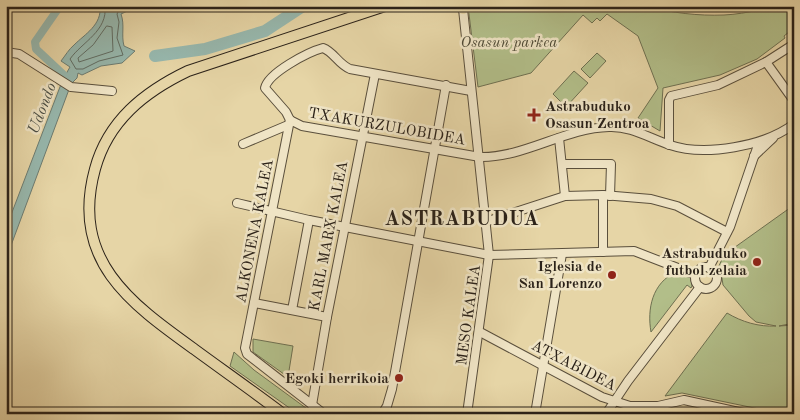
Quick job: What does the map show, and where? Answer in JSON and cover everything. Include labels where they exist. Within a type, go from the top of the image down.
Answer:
[{"type":"main road","points":[[284,414],[145,314],[119,288],[103,264],[94,240],[90,207],[91,183],[102,147],[112,130],[139,100],[164,82],[188,71],[385,6]]},
{"type":"main road","points":[[695,6],[728,6]]},
{"type":"street","name":"MESO KALEA","points":[[462,7],[490,255],[467,414]]},
{"type":"street","points":[[243,144],[289,122],[286,112],[265,88],[273,74],[323,48],[330,51],[345,67],[471,91]]},
{"type":"street","points":[[669,145],[668,100],[671,96],[718,84],[792,48]]},
{"type":"street","points":[[6,52],[19,54],[72,87],[112,91]]},
{"type":"street","points":[[766,62],[794,101]]},
{"type":"street","name":"KARL MARX KALEA","points":[[312,404],[327,317],[375,74]]},
{"type":"street","points":[[382,414],[387,406],[392,389],[446,85]]},
{"type":"street","name":"TXAKURZULOBIDEA","points":[[289,122],[302,126],[480,158]]},
{"type":"street","name":"ALKONENA KALEA","points":[[289,122],[245,348],[246,354],[312,404]]},
{"type":"street","points":[[480,158],[501,155],[599,127],[626,128],[669,145],[705,149],[759,142],[774,136],[794,124]]},
{"type":"street","points":[[751,159],[774,136]]},
{"type":"street","points":[[559,138],[565,196]]},
{"type":"street","points":[[709,268],[727,232],[751,159],[759,142]]},
{"type":"street","points":[[739,145],[751,159]]},
{"type":"street","points":[[562,164],[611,164],[606,195],[603,252]]},
{"type":"street","points":[[485,222],[565,196],[606,195],[651,199],[668,204],[727,232]]},
{"type":"street","points":[[237,203],[309,220],[490,255],[634,251],[696,275]]},
{"type":"street","points":[[292,310],[309,220]]},
{"type":"street","points":[[535,414],[562,254]]},
{"type":"street","points":[[709,268],[716,274],[716,283],[709,289],[700,287],[696,283],[696,275],[700,270],[709,268]]},
{"type":"street","points":[[606,414],[700,287]]},
{"type":"street","points":[[254,303],[327,317]]},
{"type":"street","name":"ATXABIDEA","points":[[480,332],[614,401],[639,408],[692,401],[748,414]]},
{"type":"street","points":[[312,404],[324,414]]},
{"type":"green space","name":"Osasun parkea","points":[[468,6],[647,6],[675,12],[714,15],[794,6],[794,28],[784,36],[785,38],[757,59],[720,75],[663,88],[660,131],[638,118],[658,88],[638,36],[607,14],[600,21],[597,18],[592,23],[583,15],[531,73],[478,87]]},
{"type":"green space","points":[[597,53],[606,61],[590,78],[581,69]]},
{"type":"green space","points":[[574,71],[588,83],[566,107],[553,94]]},
{"type":"green space","points":[[794,205],[794,323],[779,326],[794,325],[794,414],[764,414],[764,410],[682,393],[665,396],[727,313],[751,323],[763,326],[776,326],[756,322],[749,316],[723,285],[721,272],[718,268],[724,255]]},
{"type":"green space","points":[[676,272],[691,278],[692,286],[691,288],[687,285],[651,332],[650,314],[656,290],[661,283]]},
{"type":"green space","points":[[253,339],[293,346],[288,377],[253,352]]},
{"type":"green space","points":[[234,352],[254,370],[310,411],[308,414],[298,414],[230,366]]},
{"type":"water","points":[[100,6],[138,6],[121,14],[124,46],[135,51],[122,63],[101,66],[82,75],[78,73],[77,78],[71,84],[6,259],[6,228],[63,79],[70,67],[61,61],[70,48],[96,24],[100,13]]},
{"type":"waterway","points":[[60,6],[35,42],[36,49],[67,78]]},
{"type":"waterway","name":"Udondo","points":[[155,56],[205,49],[265,31],[303,6]]},
{"type":"place","name":"Astrabuduko Osasun Zentroa","points":[[534,115]]},
{"type":"place","name":"Astrabuduko futbol zelaia","points":[[757,262]]},
{"type":"place","name":"Iglesia de San Lorenzo","points":[[612,275]]},
{"type":"place","name":"Egoki herrikoia","points":[[399,378]]},
{"type":"district","name":"ASTRABUDUA","points":[[462,218]]}]
